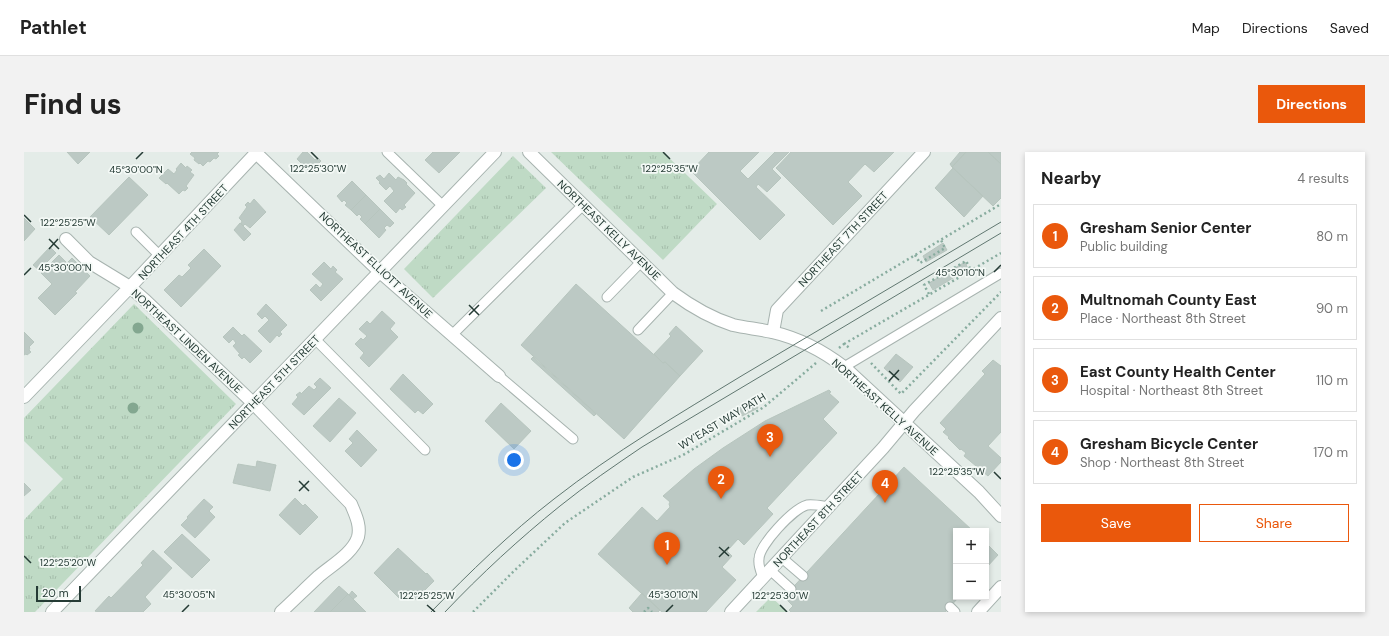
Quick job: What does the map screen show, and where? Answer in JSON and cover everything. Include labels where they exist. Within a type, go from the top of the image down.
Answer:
[{"type":"street","name":"NORTHEAST 4TH STREET","points":[[24,396],[160,256],[256,152]]},
{"type":"street","name":"NORTHEAST ELLIOTT AVENUE","points":[[256,152],[380,272],[499,376]]},
{"type":"street","name":"NORTHEAST 5TH STREET","points":[[52,612],[495,152]]},
{"type":"street","name":"NORTHEAST KELLY AVENUE","points":[[529,152],[674,293],[695,308],[721,321],[773,332],[800,341],[828,355],[844,366],[979,492],[1001,516]]},
{"type":"street","name":"NORTHEAST 7TH STREET","points":[[773,332],[778,310],[924,152]]},
{"type":"street","name":"NORTHEAST LINDEN AVENUE","points":[[66,239],[89,262],[130,287],[253,403],[351,504],[359,526],[358,536],[354,545],[281,612]]},
{"type":"street","name":"NORTHEAST 8TH STREET","points":[[731,612],[829,507],[904,423],[999,324]]},
{"type":"street","points":[[978,612],[1001,587]]},
{"type":"lane","points":[[387,152],[443,206]]},
{"type":"lane","points":[[452,335],[583,205]]},
{"type":"lane","points":[[136,232],[160,256]]},
{"type":"lane","points":[[608,297],[641,262]]},
{"type":"lane","points":[[844,366],[1001,274]]},
{"type":"lane","points":[[638,330],[674,293]]},
{"type":"lane","points":[[315,339],[425,450]]},
{"type":"lane","points":[[499,376],[572,439]]},
{"type":"lane","points":[[791,589],[767,574],[759,566],[759,558],[762,549],[783,524],[801,508],[807,505],[829,507]]},
{"type":"lane","points":[[782,558],[803,576]]},
{"type":"path","points":[[821,311],[1001,204]]},
{"type":"path","points":[[915,255],[920,263],[945,248],[941,240]]},
{"type":"path","name":"WY'EAST WAY PATH","points":[[473,612],[565,523],[633,477],[683,455],[764,407],[816,364],[844,344],[1001,253]]},
{"type":"path","points":[[930,294],[924,285],[966,261],[971,270]]},
{"type":"path","points":[[844,344],[872,364],[901,394],[1001,292]]},
{"type":"path","points":[[644,612],[648,608],[652,612]]},
{"type":"green space","points":[[551,152],[663,152],[717,204],[663,260]]},
{"type":"green space","points":[[513,156],[546,188],[433,298],[404,269]]},
{"type":"green space","points":[[134,304],[236,404],[35,612],[24,612],[24,520],[63,479],[24,441],[24,418]]},
{"type":"green space","points":[[771,597],[788,612],[756,612]]},
{"type":"building","points":[[67,152],[90,152],[78,164]]},
{"type":"building","points":[[192,152],[219,152],[217,154],[219,156],[210,162],[208,161],[203,166],[194,160],[195,158],[190,154]]},
{"type":"building","points":[[303,152],[307,152],[315,160],[318,158],[321,161],[310,172],[297,159]]},
{"type":"building","points":[[433,152],[460,152],[439,173],[425,160]]},
{"type":"building","points":[[709,152],[759,152],[740,171],[748,179],[775,152],[789,152],[772,169],[781,178],[767,192],[758,184],[756,187],[785,215],[760,240],[691,171]]},
{"type":"building","points":[[791,152],[894,152],[874,172],[865,164],[848,182],[862,196],[833,225],[776,168]]},
{"type":"building","points":[[960,152],[966,152],[952,167],[950,164]]},
{"type":"building","points":[[966,152],[988,152],[1001,164],[1001,198],[993,206],[952,167]]},
{"type":"building","points":[[988,152],[1001,152],[1001,164]]},
{"type":"building","points":[[181,163],[186,168],[187,166],[192,170],[190,172],[194,175],[186,186],[188,188],[179,194],[159,178],[168,169],[174,174]]},
{"type":"building","points":[[953,168],[983,196],[964,217],[935,188]]},
{"type":"building","points":[[389,173],[396,180],[398,177],[404,180],[415,193],[404,205],[406,207],[402,210],[400,208],[396,213],[384,201],[394,191],[390,186],[386,190],[376,178],[380,175],[384,179]]},
{"type":"building","points":[[129,177],[148,195],[109,235],[90,217]]},
{"type":"building","points":[[352,181],[366,195],[351,210],[345,205],[347,203],[344,200],[342,202],[337,196]]},
{"type":"building","points":[[366,195],[380,209],[365,224],[360,219],[362,217],[359,214],[357,216],[351,210]]},
{"type":"building","points":[[254,199],[266,212],[250,228],[245,224],[243,226],[241,223],[242,221],[239,218],[247,207],[245,205],[248,202],[250,204]]},
{"type":"building","points":[[380,209],[394,223],[390,227],[387,225],[384,228],[386,230],[379,238],[365,224]]},
{"type":"building","points":[[24,218],[35,229],[24,241]]},
{"type":"building","points":[[240,223],[251,234],[244,241],[234,230]]},
{"type":"building","points":[[943,243],[947,250],[926,262],[923,256]]},
{"type":"building","points":[[50,247],[56,253],[39,270],[33,265]]},
{"type":"building","points":[[204,249],[221,266],[181,307],[164,290],[179,275],[182,277],[191,268],[188,265]]},
{"type":"building","points":[[59,255],[67,263],[72,258],[90,276],[75,292],[77,293],[55,315],[38,298],[52,284],[41,273]]},
{"type":"building","points":[[324,262],[331,269],[333,266],[337,270],[335,272],[343,279],[321,301],[310,290],[316,284],[320,288],[323,284],[312,274]]},
{"type":"building","points":[[965,262],[968,269],[933,290],[929,283]]},
{"type":"building","points":[[576,284],[663,363],[665,362],[680,376],[624,439],[521,345]]},
{"type":"building","points":[[266,304],[287,325],[280,332],[282,334],[279,337],[277,335],[270,343],[258,331],[269,320],[265,316],[262,319],[257,314]]},
{"type":"building","points":[[382,311],[395,323],[390,329],[398,337],[369,367],[360,358],[364,353],[355,344],[361,338],[363,340],[367,336],[359,329],[367,321],[370,324]]},
{"type":"building","points":[[676,326],[703,351],[680,376],[654,354],[671,336],[669,334]]},
{"type":"building","points":[[233,327],[242,336],[244,334],[262,351],[250,363],[244,357],[242,359],[238,355],[240,354],[233,346],[236,343],[233,339],[229,343],[223,337]]},
{"type":"building","points":[[24,332],[34,342],[29,347],[31,352],[27,355],[24,355]]},
{"type":"building","points":[[896,354],[913,367],[900,382],[884,368]]},
{"type":"building","points":[[533,357],[596,414],[594,416],[531,359]]},
{"type":"building","points":[[993,360],[1001,366],[1001,432],[988,446],[1001,458],[1001,462],[988,476],[964,456],[966,453],[961,449],[960,450],[948,438],[949,437],[943,432],[946,429],[940,423],[985,374],[982,371]]},
{"type":"building","points":[[403,374],[433,404],[423,414],[418,410],[415,413],[390,389]]},
{"type":"building","points":[[320,378],[331,388],[304,415],[292,404],[298,397],[296,395],[300,392],[301,394],[309,386],[314,390],[317,387],[314,384]]},
{"type":"building","points":[[829,390],[831,392],[829,393],[839,402],[823,419],[837,433],[767,508],[773,514],[744,545],[738,539],[727,551],[732,556],[722,567],[736,580],[706,612],[662,612],[598,554],[642,507],[657,521],[670,507],[670,502],[663,496],[694,469],[723,448],[765,421]]},
{"type":"building","points":[[339,398],[356,413],[330,442],[313,426]]},
{"type":"building","points":[[753,400],[758,408],[742,416],[738,409]]},
{"type":"building","points":[[501,403],[531,431],[514,449],[485,421]]},
{"type":"building","points":[[357,430],[377,450],[361,467],[345,451],[353,443],[349,439]]},
{"type":"building","points":[[257,461],[276,465],[270,491],[233,483],[238,464],[256,467]]},
{"type":"building","points":[[904,467],[970,528],[953,528],[953,600],[956,600],[945,612],[791,612],[789,610],[793,606],[784,597]]},
{"type":"building","points":[[24,483],[31,490],[24,496]]},
{"type":"building","points":[[295,498],[303,506],[305,504],[318,517],[300,535],[279,515]]},
{"type":"building","points":[[204,499],[213,507],[209,511],[215,517],[195,538],[181,525]]},
{"type":"building","points":[[182,534],[210,560],[192,578],[164,552]]},
{"type":"building","points":[[989,546],[998,555],[989,565]]},
{"type":"building","points":[[398,548],[434,581],[416,599],[405,599],[404,597],[401,600],[374,573]]},
{"type":"building","points":[[153,550],[172,568],[145,597],[151,604],[143,612],[95,611],[109,596],[111,598],[143,565],[141,563]]},
{"type":"building","points":[[339,586],[348,594],[330,612],[314,612]]},
{"type":"building","points":[[352,591],[357,596],[353,599],[349,595]]},
{"type":"building","points":[[642,593],[660,610],[658,612],[633,612],[629,608]]},
{"type":"building","points":[[348,594],[366,612],[330,612]]},
{"type":"tram line","points":[[431,612],[475,568],[522,525],[600,465],[647,434],[743,375],[1001,222]]},
{"type":"tram line","points":[[445,612],[486,570],[545,518],[600,476],[642,447],[1001,233]]},
{"type":"place","name":"East County Health Center","points":[[770,457]]},
{"type":"place","name":"Multnomah County East","points":[[721,499]]},
{"type":"place","name":"Gresham Bicycle Center","points":[[885,503]]},
{"type":"place","name":"Gresham Senior Center","points":[[667,565]]}]
